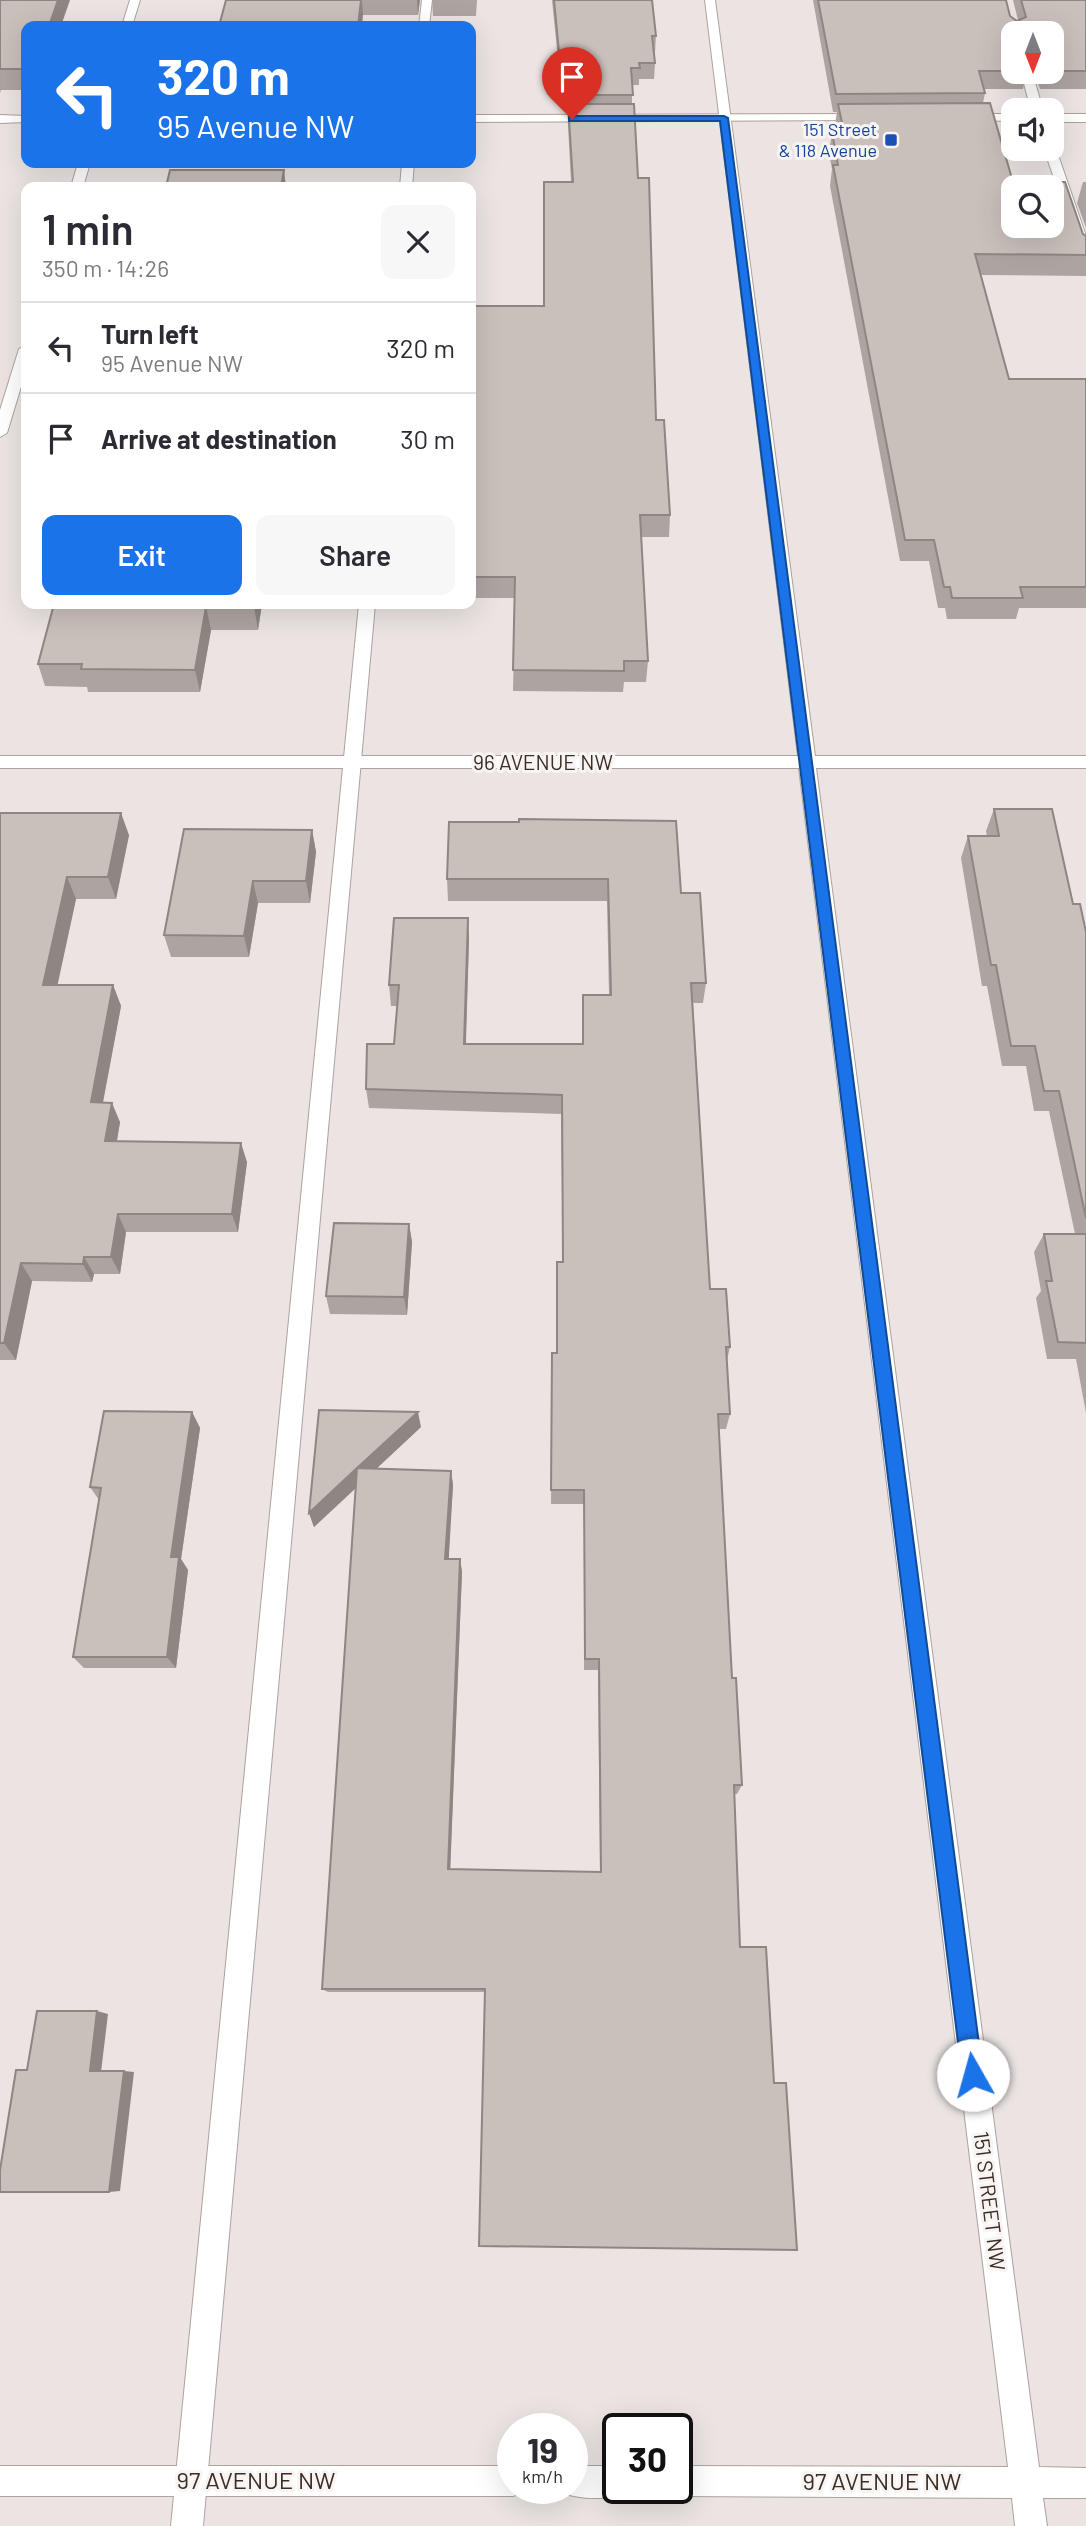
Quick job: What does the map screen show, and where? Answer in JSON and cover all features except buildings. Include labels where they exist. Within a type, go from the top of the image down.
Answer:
[{"type":"street","points":[[129,21],[135,0]]},
{"type":"street","points":[[425,21],[427,0]]},
{"type":"street","name":"151 STREET NW","points":[[710,0],[1031,2526]]},
{"type":"street","points":[[476,119],[876,118]]},
{"type":"street","points":[[958,118],[1001,118]]},
{"type":"street","points":[[1064,118],[1086,118]]},
{"type":"street","points":[[0,119],[21,119]]},
{"type":"street","points":[[1054,161],[1086,254]]},
{"type":"street","points":[[0,433],[21,365]]},
{"type":"street","points":[[187,2526],[366,609]]},
{"type":"street","name":"96 AVENUE NW","points":[[0,762],[1086,762]]},
{"type":"street","name":"97 AVENUE NW","points":[[0,2481],[497,2481]]},
{"type":"street","name":"97 AVENUE NW","points":[[693,2481],[1086,2483]]},
{"type":"place","name":"151 Street & 118 Avenue","points":[[891,140]]},
{"type":"route","points":[[572,119],[724,118],[973,2075]]}]
